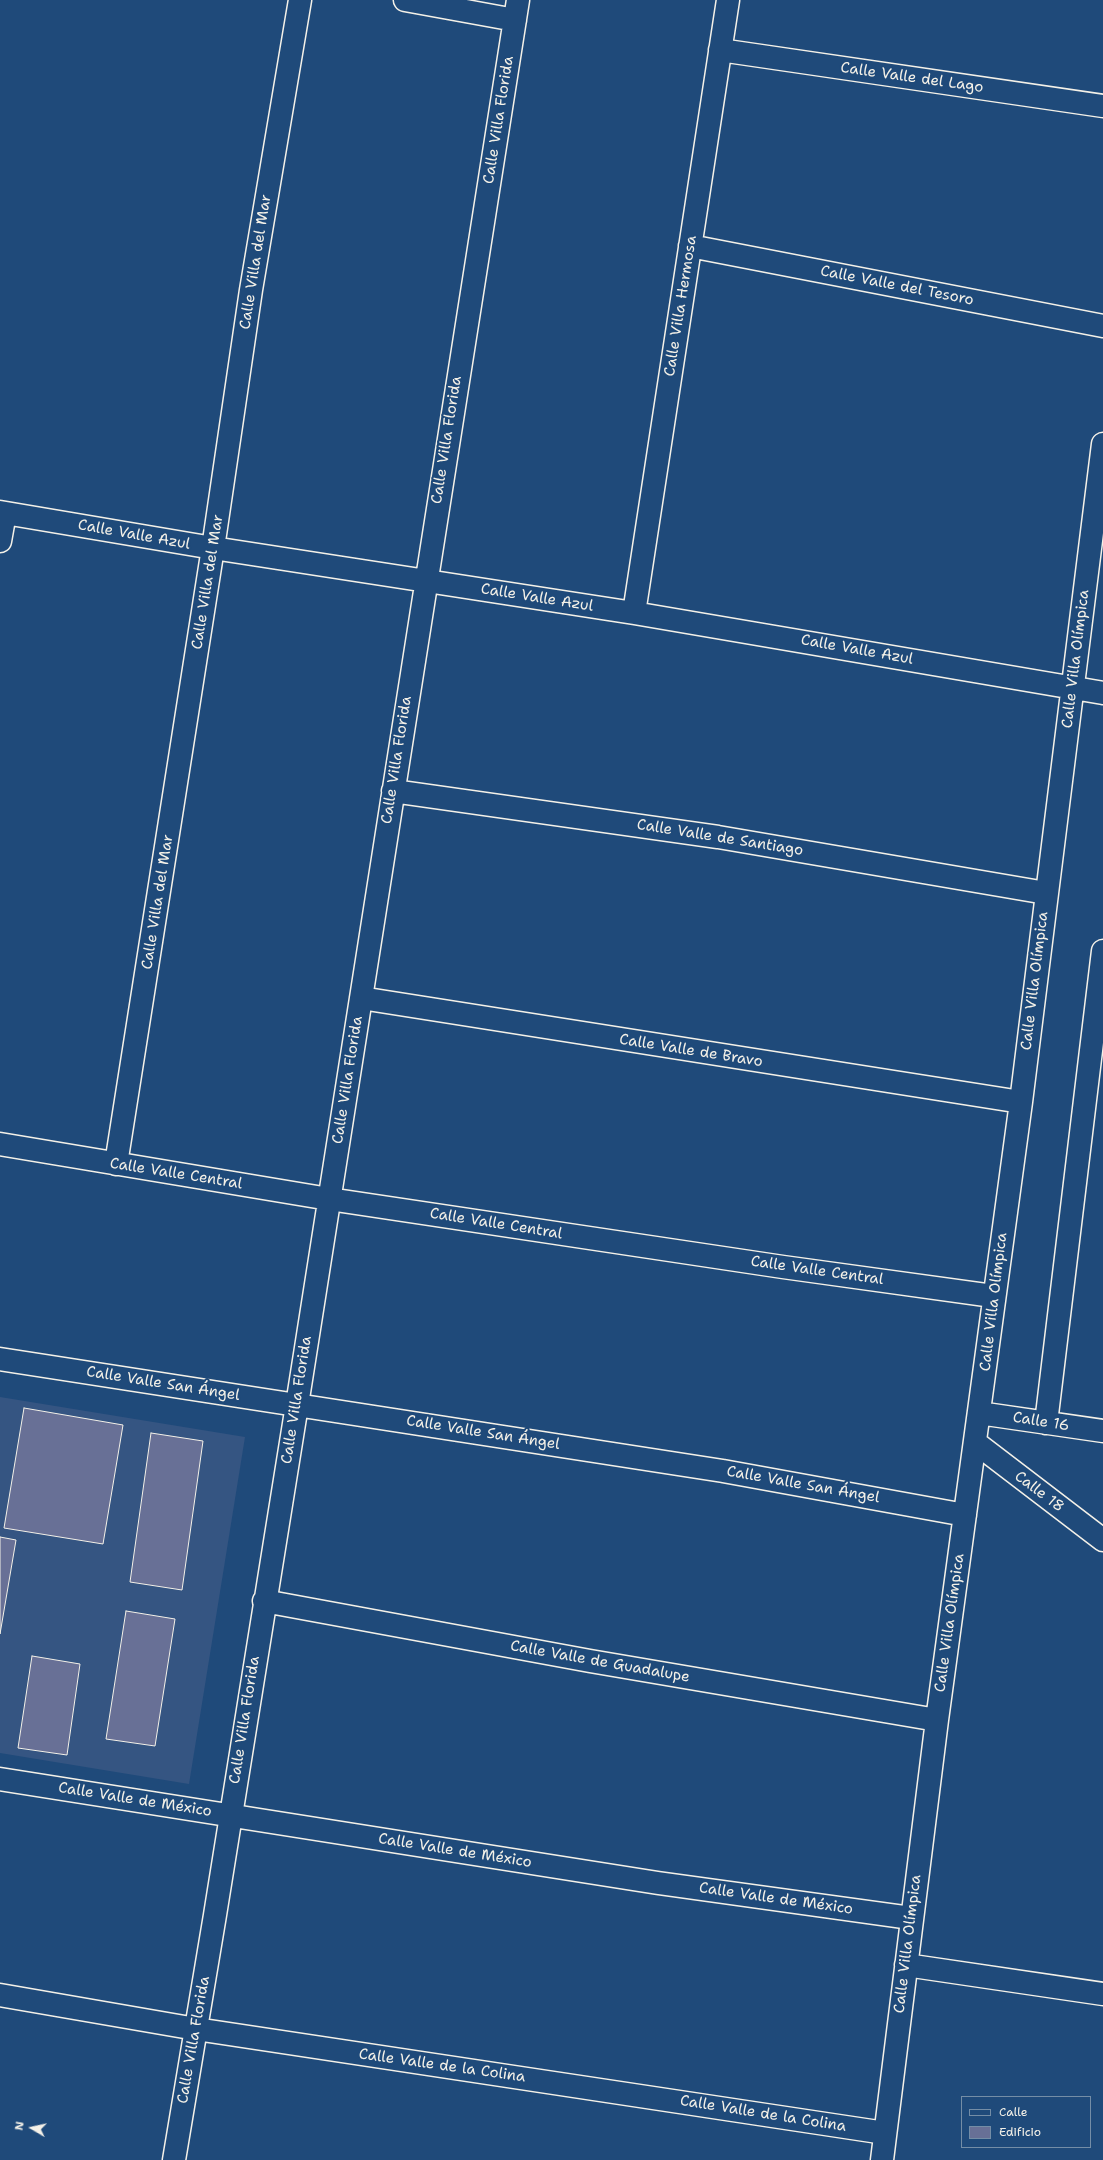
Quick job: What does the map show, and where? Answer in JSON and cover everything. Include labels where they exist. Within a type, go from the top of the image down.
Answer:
[{"type":"street","name":"Calle Villa del Mar","points":[[116,1164],[214,548],[251,290],[300,0]]},
{"type":"street","points":[[405,0],[516,10]]},
{"type":"street","name":"Calle Villa Hermosa","points":[[634,613],[728,0]]},
{"type":"street","name":"Calle Villa Florida","points":[[174,2160],[297,1405],[425,579],[516,10]]},
{"type":"street","name":"Calle Valle del Lago","points":[[720,50],[1103,106]]},
{"type":"street","name":"Calle Valle del Tesoro","points":[[690,246],[1103,326]]},
{"type":"street","name":"Calle Villa Olímpica","points":[[882,2160],[911,1918],[937,1720],[976,1443],[993,1296],[1021,1102],[1046,893],[1074,687],[1103,444]]},
{"type":"street","name":"Calle Valle Azul","points":[[2,512],[214,548],[425,579],[634,613],[1103,693]]},
{"type":"street","points":[[0,541],[2,512]]},
{"type":"street","name":"Calle Valle de Santiago","points":[[393,791],[718,837],[1046,893]]},
{"type":"street","points":[[1046,1423],[1103,951]]},
{"type":"street","name":"Calle Valle de Bravo","points":[[361,998],[1021,1102]]},
{"type":"street","name":"Calle Valle Central","points":[[0,1144],[329,1199],[775,1266],[993,1296]]},
{"type":"street","name":"Calle Valle San Ángel","points":[[0,1359],[723,1471],[966,1514]]},
{"type":"street","name":"Calle 16","points":[[979,1413],[1103,1431]]},
{"type":"street","name":"Calle 18","points":[[976,1443],[1103,1540]]},
{"type":"street","name":"Calle Valle de Guadalupe","points":[[264,1601],[590,1661],[937,1720]]},
{"type":"street","name":"Calle Valle de México","points":[[0,1779],[658,1883],[911,1918]]},
{"type":"street","points":[[906,1965],[1103,1994]]},
{"type":"street","name":"Calle Valle de la Colina","points":[[0,1995],[196,2029],[885,2133]]},
{"type":"shaded area","points":[[0,1397],[245,1437],[189,1784],[0,1753]]},
{"type":"building","points":[[24,1408],[123,1425],[103,1544],[4,1528]]},
{"type":"building","points":[[151,1433],[203,1441],[182,1590],[130,1582]]},
{"type":"building","points":[[0,1537],[16,1540],[0,1634]]},
{"type":"building","points":[[126,1611],[175,1619],[155,1746],[106,1739]]},
{"type":"building","points":[[32,1656],[80,1664],[67,1755],[18,1748]]}]
